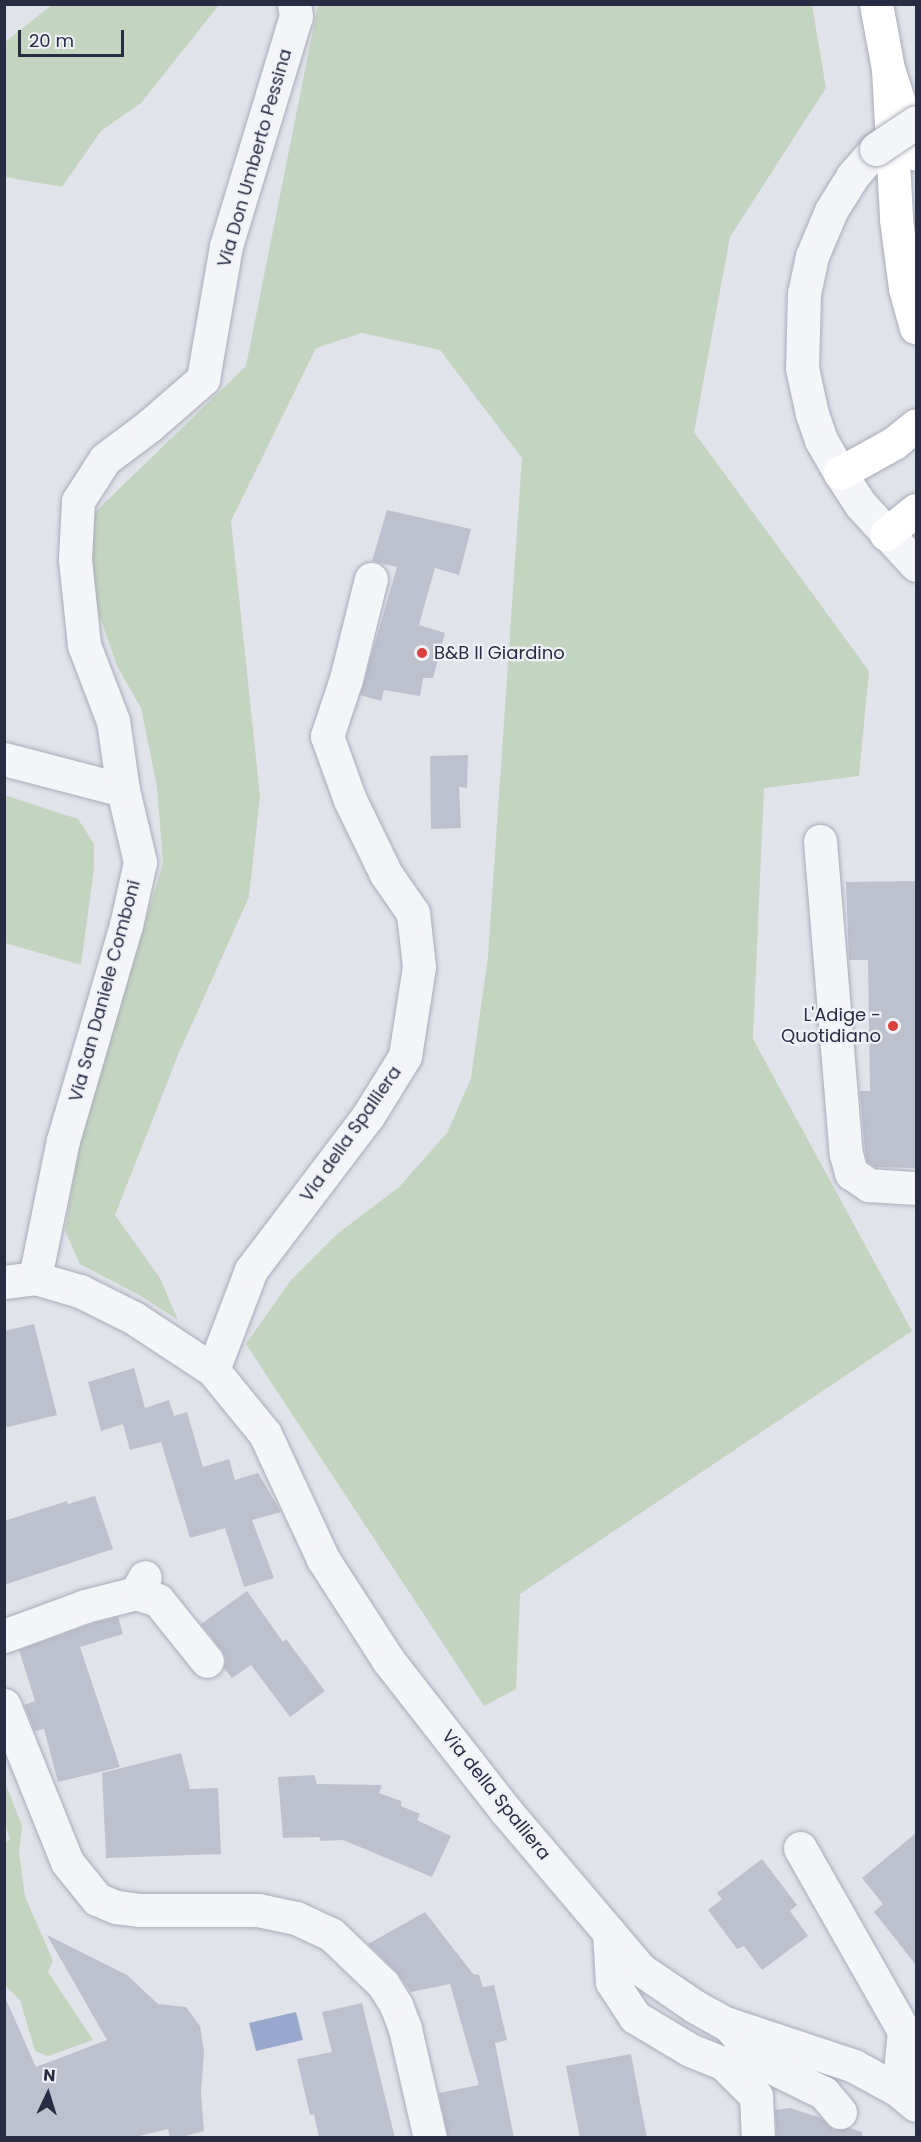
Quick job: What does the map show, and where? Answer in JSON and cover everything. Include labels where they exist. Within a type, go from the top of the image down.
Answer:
[{"type":"main road","points":[[876,4],[888,69],[896,219],[905,288],[916,328]]},
{"type":"main road","points":[[888,69],[916,134]]},
{"type":"main road","points":[[888,69],[916,154]]},
{"type":"main road","points":[[840,473],[894,443],[916,425]]},
{"type":"main road","points":[[886,534],[916,510]]},
{"type":"street","name":"Via Don Umberto Pessina","points":[[123,790],[113,721],[84,645],[75,560],[78,501],[105,459],[149,426],[203,379],[226,246],[296,16],[294,4]]},
{"type":"street","points":[[916,122],[876,149],[852,177],[831,211],[812,256],[804,293],[801,345],[806,391],[821,440],[861,505],[916,565]]},
{"type":"street","name":"Via della Spalliera","points":[[213,1370],[251,1270],[368,1116],[405,1056],[419,967],[413,913],[386,874],[350,800],[327,736],[346,680],[371,579]]},
{"type":"street","points":[[4,759],[123,790]]},
{"type":"street","name":"Via San Daniele Comboni","points":[[20,1280],[126,925],[140,862],[123,790]]},
{"type":"street","points":[[820,841],[846,1154],[851,1173],[869,1185],[916,1188]]},
{"type":"street","name":"Via della Spalliera","points":[[20,1280],[80,1291],[134,1318],[213,1370],[265,1434],[323,1559],[388,1660],[506,1811],[640,1969],[694,2006],[725,2023],[854,2066],[907,2097],[910,2028],[800,1848]]},
{"type":"street","points":[[4,1636],[140,1585],[158,1600],[207,1661]]},
{"type":"street","points":[[4,1706],[67,1862],[97,1899],[116,1907],[139,1910],[258,1910],[296,1917],[331,1934],[383,1984],[396,2005],[405,2029],[430,2138]]},
{"type":"street","points":[[609,1932],[612,1982],[634,2017],[690,2050],[723,2063],[756,2096],[758,2138]]},
{"type":"street","points":[[725,2023],[747,2047],[771,2067],[824,2093],[840,2112]]},
{"type":"green space","points":[[53,4],[219,5],[141,103],[101,131],[62,187],[5,177],[5,42]]},
{"type":"green space","points":[[318,5],[812,5],[826,88],[730,237],[694,432],[869,671],[859,776],[764,788],[753,1039],[912,1331],[520,1594],[516,1689],[484,1706],[246,1344],[291,1280],[337,1234],[399,1187],[447,1133],[471,1078],[488,956],[522,458],[440,350],[362,333],[316,348],[231,521],[260,796],[249,897],[178,1055],[115,1215],[160,1278],[178,1320],[141,1296],[80,1264],[65,1231],[80,1137],[163,863],[157,787],[141,708],[117,666],[95,602],[89,518],[246,366]]},
{"type":"green space","points":[[4,795],[78,819],[94,844],[94,868],[81,965],[5,943]]},
{"type":"green space","points":[[5,1782],[22,1826],[19,1852],[25,1896],[53,1961],[48,1972],[93,2040],[48,2056],[35,2051],[20,2000],[5,1985],[4,1843],[10,1839],[5,1825]]},
{"type":"water","points":[[296,2012],[303,2040],[256,2051],[249,2023]]},
{"type":"building","points":[[387,510],[471,529],[459,575],[435,568],[419,625],[445,633],[433,678],[423,678],[420,696],[384,690],[381,701],[360,695],[397,567],[372,561]]},
{"type":"building","points":[[468,755],[467,788],[459,787],[461,828],[431,829],[430,756]]},
{"type":"building","name":"L'Adige - Quotidiano","points":[[916,881],[916,1168],[875,1167],[867,1161],[865,1151],[860,1091],[870,1091],[868,960],[849,960],[846,882]]},
{"type":"building","points":[[34,1324],[57,1415],[4,1428],[4,1331]]},
{"type":"building","points":[[134,1368],[145,1408],[169,1400],[174,1416],[187,1412],[203,1467],[229,1459],[235,1480],[258,1473],[281,1512],[252,1520],[274,1578],[244,1587],[225,1528],[190,1538],[161,1442],[130,1450],[123,1424],[101,1431],[88,1382]]},
{"type":"building","points":[[95,1496],[113,1549],[4,1585],[4,1521],[67,1501],[68,1504]]},
{"type":"building","points":[[247,1591],[283,1642],[286,1639],[325,1691],[290,1717],[251,1665],[232,1678],[224,1668],[226,1659],[222,1650],[201,1624]]},
{"type":"building","points":[[118,1617],[123,1634],[80,1647],[120,1767],[58,1782],[44,1729],[35,1731],[24,1705],[35,1701],[19,1650],[91,1624]]},
{"type":"building","points":[[181,1753],[190,1789],[218,1788],[221,1854],[106,1858],[102,1773]]},
{"type":"building","points":[[314,1775],[317,1784],[382,1785],[379,1793],[401,1801],[401,1806],[420,1814],[417,1820],[451,1836],[432,1877],[343,1840],[321,1841],[319,1837],[283,1838],[278,1777]]},
{"type":"building","points":[[916,1833],[916,1965],[874,1912],[883,1904],[862,1878]]},
{"type":"building","points":[[762,1859],[797,1905],[790,1911],[808,1936],[762,1970],[744,1946],[737,1949],[708,1910],[722,1899],[717,1893]]},
{"type":"building","points":[[425,1912],[473,1974],[479,1975],[483,1987],[494,1985],[507,2040],[495,2043],[514,2138],[448,2138],[439,2093],[479,2085],[450,1984],[411,1992],[396,1971],[368,1944]]},
{"type":"building","points":[[47,1935],[127,1975],[158,2004],[186,2007],[200,2026],[204,2052],[201,2093],[204,2131],[178,2138],[170,2138],[168,2129],[131,2138],[4,2138],[4,1995],[36,2067],[107,2040]]},
{"type":"building","points":[[362,2003],[395,2138],[319,2138],[314,2114],[310,2115],[297,2059],[332,2052],[322,2012]]},
{"type":"building","points":[[631,2054],[647,2138],[580,2138],[566,2066]]},
{"type":"building","points":[[790,2108],[821,2118],[834,2130],[849,2128],[862,2132],[862,2138],[777,2138],[775,2110]]},
{"type":"place","name":"B&B Il Giardino","points":[[422,653]]},
{"type":"place","name":"L'Adige - Quotidiano","points":[[893,1026]]}]
